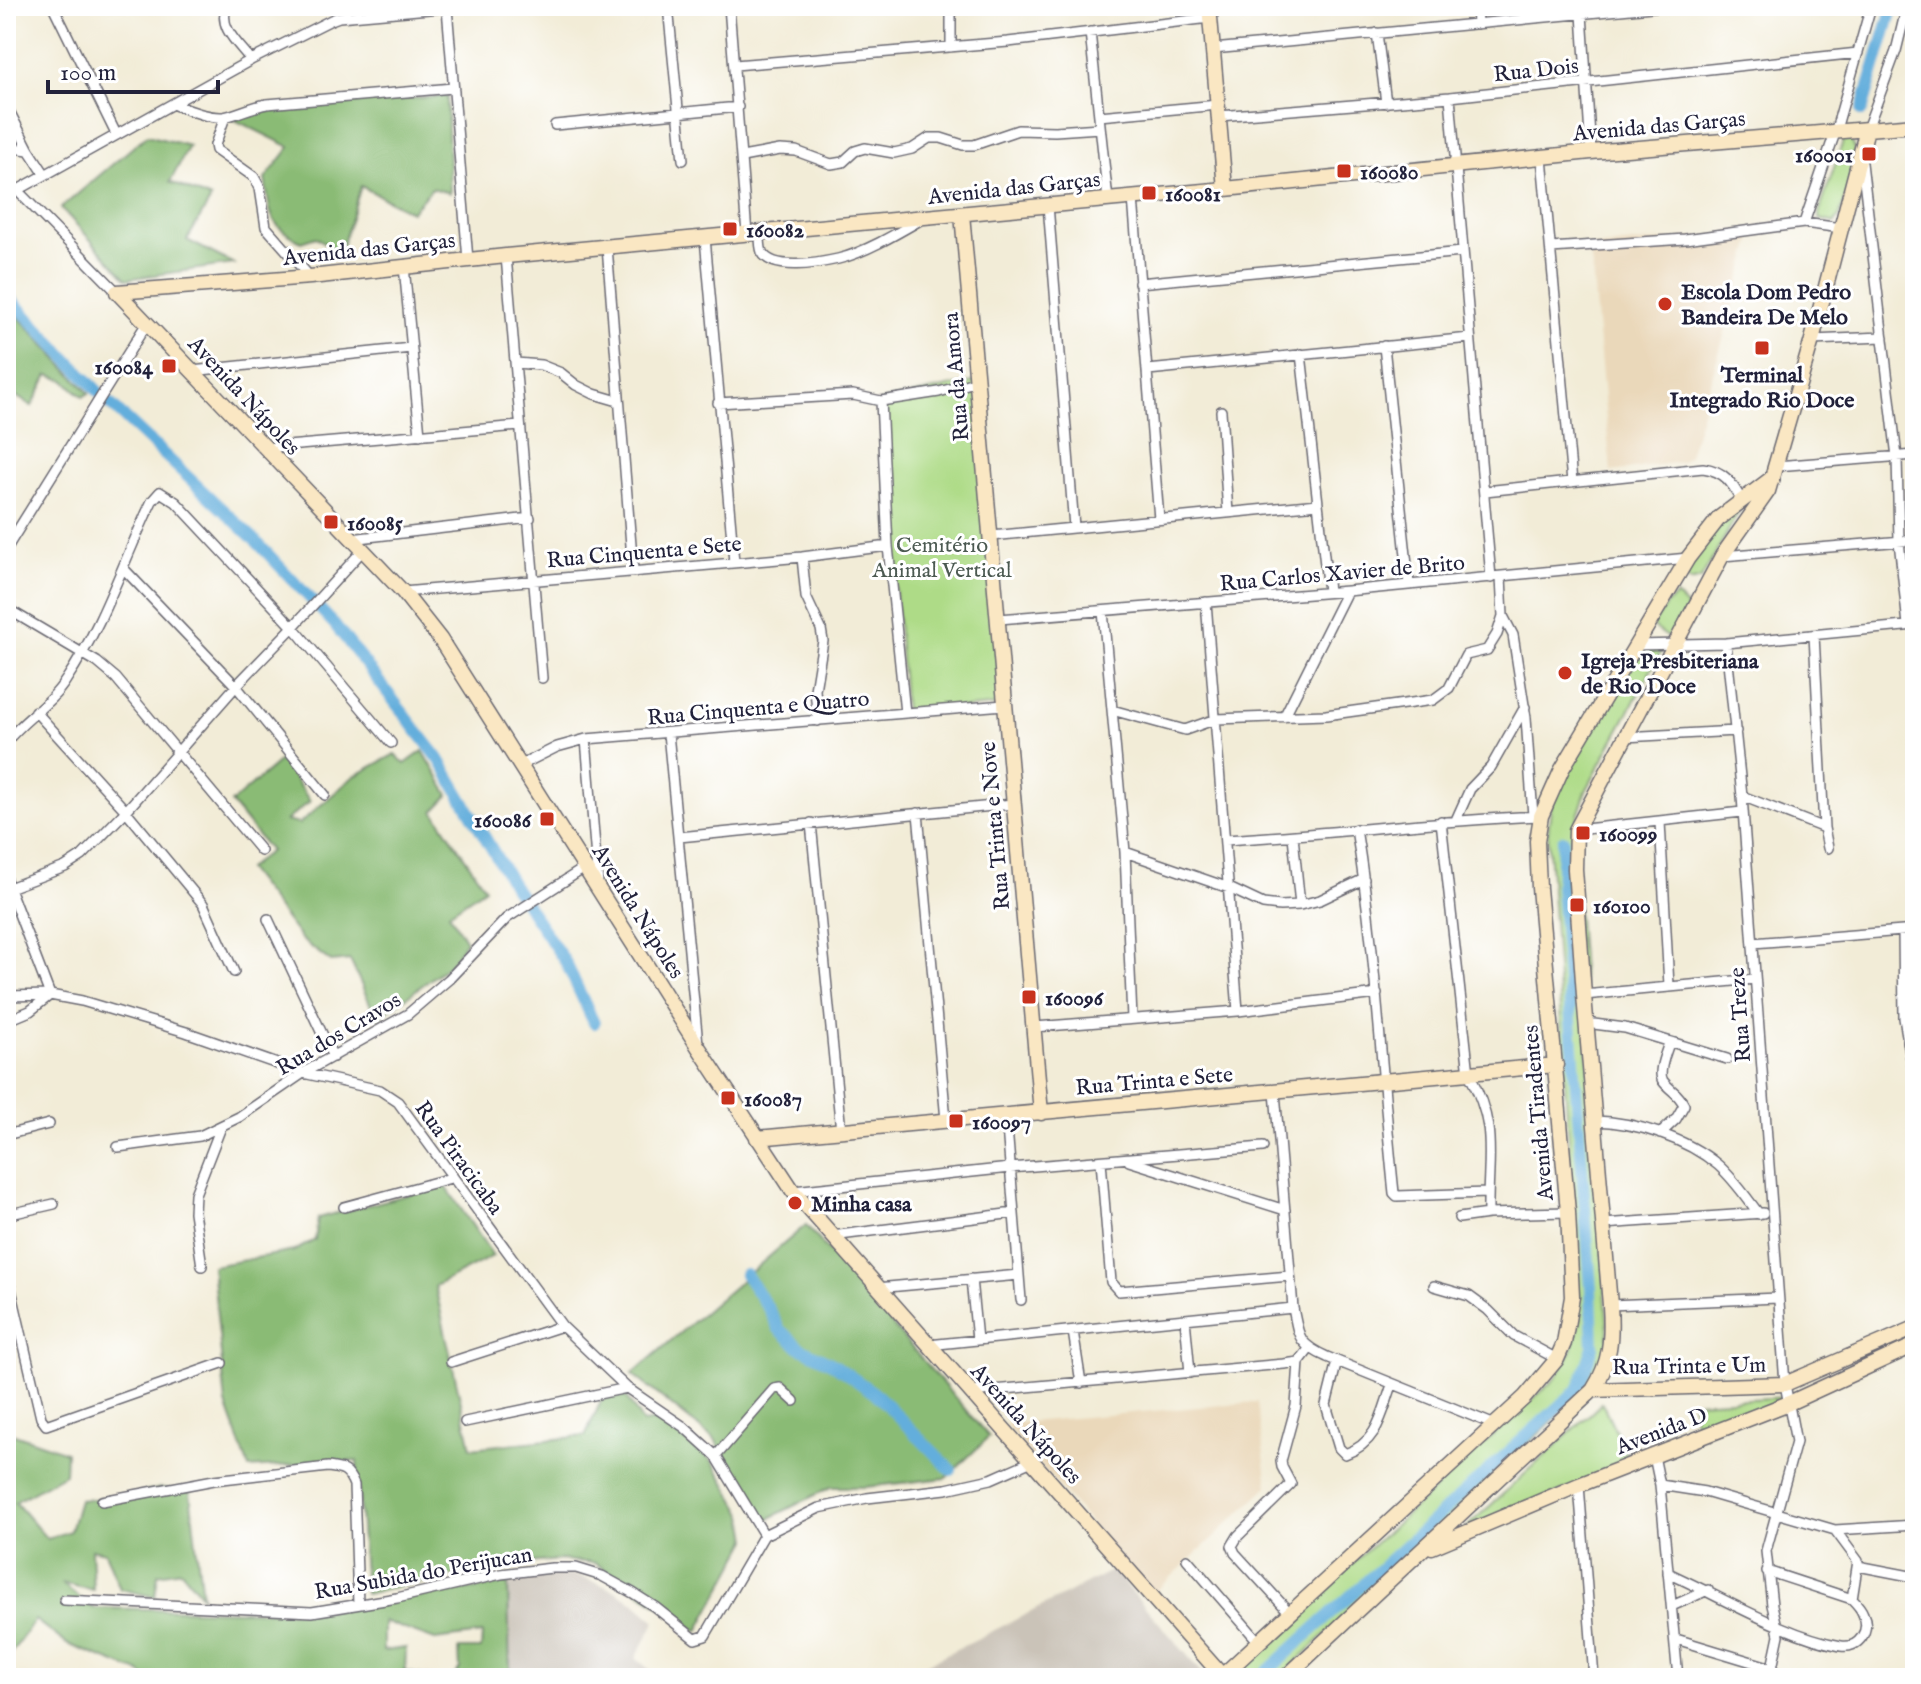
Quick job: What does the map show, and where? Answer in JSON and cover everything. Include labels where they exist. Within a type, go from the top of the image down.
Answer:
[{"type":"street","points":[[227,6],[222,16],[223,24],[251,60]]},
{"type":"street","points":[[18,190],[251,60],[339,17],[463,6]]},
{"type":"street","points":[[668,6],[683,160]]},
{"type":"street","points":[[729,6],[742,157],[754,234],[767,257],[781,265],[840,259],[923,218]]},
{"type":"street","points":[[951,6],[951,47]]},
{"type":"street","points":[[1476,6],[1477,24]]},
{"type":"street","points":[[1213,49],[1662,6]]},
{"type":"street","points":[[1804,223],[1835,133],[1871,6]]},
{"type":"street","points":[[1725,550],[1768,491],[1812,340],[1867,129],[1896,51],[1907,6]]},
{"type":"street","points":[[56,8],[116,134]]},
{"type":"street","points":[[447,8],[468,260]]},
{"type":"street","points":[[735,65],[1090,32],[1210,12],[1225,189]]},
{"type":"street","points":[[1582,14],[1591,152]]},
{"type":"street","points":[[1090,32],[1108,200]]},
{"type":"street","points":[[1377,33],[1386,103]]},
{"type":"street","name":"Rua Dois","points":[[1099,116],[1386,103],[1858,53]]},
{"type":"street","points":[[172,104],[225,117],[250,106],[453,88]]},
{"type":"street","points":[[1225,840],[1537,816],[1525,707],[1513,635],[1503,616],[1485,491],[1450,97]]},
{"type":"street","points":[[6,105],[44,173]]},
{"type":"street","points":[[555,125],[738,107]]},
{"type":"street","points":[[225,117],[216,150],[254,177],[260,188],[266,227],[310,277]]},
{"type":"street","name":"Avenida das Garças","points":[[117,292],[310,277],[1591,152],[1915,125]]},
{"type":"street","points":[[742,157],[780,150],[796,151],[831,164],[843,162],[855,151],[865,148],[894,153],[912,149],[929,138],[974,145],[1018,130],[1100,128]]},
{"type":"street","points":[[6,143],[13,148],[29,150]]},
{"type":"street","points":[[1636,645],[1726,643],[1912,625],[1899,541],[1897,457],[1861,154]]},
{"type":"street","points":[[1542,158],[1572,482]]},
{"type":"street","name":"Avenida Nápoles","points":[[6,179],[403,592],[440,639],[793,1191],[1223,1677]]},
{"type":"street","points":[[1133,198],[1159,519]]},
{"type":"street","points":[[1048,205],[1074,527]]},
{"type":"street","name":"Rua da Amora","points":[[962,214],[992,536]]},
{"type":"street","points":[[1551,248],[1685,239],[1804,223],[1841,228]]},
{"type":"street","points":[[705,238],[734,562]]},
{"type":"street","points":[[607,247],[633,570]]},
{"type":"street","points":[[1139,283],[1462,252]]},
{"type":"street","points":[[506,256],[542,678]]},
{"type":"street","points":[[404,266],[420,435]]},
{"type":"street","points":[[6,549],[147,323]]},
{"type":"street","points":[[1812,340],[1883,337]]},
{"type":"street","points":[[1148,370],[1470,338]]},
{"type":"street","points":[[1384,346],[1409,584]]},
{"type":"street","points":[[192,371],[411,348]]},
{"type":"street","points":[[1301,354],[1328,591]]},
{"type":"street","points":[[516,363],[551,369],[594,394],[618,401]]},
{"type":"street","points":[[718,403],[853,395],[881,401],[939,392],[978,381]]},
{"type":"street","points":[[881,401],[888,546],[905,713]]},
{"type":"street","points":[[1221,411],[1228,513]]},
{"type":"street","points":[[264,448],[520,426]]},
{"type":"street","points":[[1774,472],[1915,455]]},
{"type":"street","points":[[1285,1678],[1593,1390],[1609,1357],[1610,1305],[1586,1023],[1576,830],[1725,550],[1740,519],[1742,501],[1725,476],[1703,468],[1485,491]]},
{"type":"street","name":"Avenida Tiradentes","points":[[1223,1677],[1495,1425],[1542,1379],[1557,1359],[1564,1343],[1572,1297],[1568,1212],[1539,888],[1537,816],[1688,558],[1719,518],[1774,472]]},
{"type":"street","points":[[6,742],[56,694],[83,653],[152,501],[160,492],[176,502],[293,627],[391,743]]},
{"type":"street","points":[[992,536],[1318,504]]},
{"type":"street","points":[[351,539],[530,518]]},
{"type":"street","name":"Rua Trinta e Nove","points":[[992,536],[1041,1113]]},
{"type":"street","points":[[1725,550],[1915,540]]},
{"type":"street","name":"Rua Cinquenta e Sete","points":[[403,592],[535,578],[802,557],[888,546]]},
{"type":"street","points":[[6,1021],[30,1011],[50,995],[8,884],[74,863],[126,811],[236,686],[363,550]]},
{"type":"street","points":[[802,557],[806,597],[821,629],[823,641],[815,690],[818,721]]},
{"type":"street","name":"Rua Carlos Xavier de Brito","points":[[999,619],[1347,591],[1688,558]]},
{"type":"street","points":[[123,568],[236,686],[325,795]]},
{"type":"street","points":[[1676,578],[1676,589],[1682,598],[1696,600],[1702,595]]},
{"type":"street","points":[[1284,717],[1347,591]]},
{"type":"street","points":[[1206,602],[1238,1011]]},
{"type":"street","points":[[6,608],[83,653],[116,678],[261,851]]},
{"type":"street","points":[[1103,611],[1125,852],[1132,1019]]},
{"type":"street","points":[[1112,710],[1178,730],[1216,719],[1326,715],[1433,700],[1449,688],[1466,655],[1487,650],[1503,616]]},
{"type":"street","points":[[1814,635],[1824,828],[1828,848]]},
{"type":"street","name":"Rua Treze","points":[[1726,643],[1742,796],[1785,1384],[1796,1432],[1796,1442],[1768,1539],[1767,1571],[1778,1643],[1772,1668]]},
{"type":"street","name":"Rua Cinquenta e Quatro","points":[[519,766],[557,747],[586,739],[1004,705]]},
{"type":"street","points":[[1456,820],[1470,789],[1491,767],[1525,707]]},
{"type":"street","points":[[35,711],[126,811],[203,904],[234,972]]},
{"type":"street","points":[[1624,737],[1736,731]]},
{"type":"street","points":[[668,733],[699,1048]]},
{"type":"street","points":[[586,739],[598,887]]},
{"type":"street","points":[[1742,796],[1824,828]]},
{"type":"street","points":[[679,837],[1013,804]]},
{"type":"street","points":[[1576,830],[1742,812]]},
{"type":"street","points":[[918,813],[946,1120]]},
{"type":"street","points":[[1441,821],[1469,1074],[1491,1134],[1488,1214]]},
{"type":"street","points":[[1660,822],[1669,986]]},
{"type":"street","points":[[811,823],[841,1131]]},
{"type":"street","points":[[1356,829],[1377,994],[1382,1081],[1395,1195],[1487,1193]]},
{"type":"street","points":[[1293,836],[1300,905]]},
{"type":"street","points":[[1125,852],[1229,888],[1263,904],[1300,905],[1320,900],[1364,879]]},
{"type":"street","name":"Rua dos Cravos","points":[[118,1147],[176,1141],[221,1127],[303,1073],[408,1014],[449,979],[507,918],[586,867]]},
{"type":"street","points":[[268,919],[333,1057]]},
{"type":"street","points":[[1753,943],[1915,930]]},
{"type":"street","points":[[1903,931],[1915,1082]]},
{"type":"street","points":[[1584,995],[1755,979]]},
{"type":"street","points":[[1035,1027],[1238,1011],[1377,994]]},
{"type":"street","name":"Rua Piracicaba","points":[[6,996],[50,995],[101,1006],[303,1073],[380,1090],[389,1095],[398,1102],[562,1326],[627,1388],[684,1427],[716,1456],[764,1535]]},
{"type":"street","points":[[1586,1023],[1625,1028],[1727,1059]]},
{"type":"street","points":[[1660,1134],[1676,1119],[1684,1105],[1678,1094],[1662,1080],[1669,1043]]},
{"type":"street","name":"Rua Trinta e Sete","points":[[757,1138],[1556,1065]]},
{"type":"street","points":[[1275,1092],[1293,1308],[1299,1337],[1309,1349],[1495,1425]]},
{"type":"street","points":[[1006,1115],[1021,1300]]},
{"type":"street","points":[[1595,1121],[1639,1125],[1716,1163],[1759,1214]]},
{"type":"street","points":[[6,1135],[49,1124]]},
{"type":"street","points":[[202,1266],[194,1212],[195,1194],[221,1127]]},
{"type":"street","points":[[793,1191],[1010,1168],[1263,1147]]},
{"type":"street","points":[[1122,1159],[1285,1210]]},
{"type":"street","points":[[1101,1161],[1111,1282],[1119,1291],[1290,1276]]},
{"type":"street","points":[[344,1207],[451,1178]]},
{"type":"street","points":[[6,1215],[54,1204]]},
{"type":"street","points":[[1459,1218],[1488,1214],[1568,1212]]},
{"type":"street","points":[[832,1236],[1014,1213]]},
{"type":"street","points":[[1603,1224],[1771,1213]]},
{"type":"street","points":[[6,1268],[9,1294],[41,1418],[46,1425],[222,1363]]},
{"type":"street","points":[[877,1288],[1019,1275]]},
{"type":"street","points":[[971,1279],[977,1340]]},
{"type":"street","points":[[1434,1286],[1469,1296],[1514,1336],[1557,1359]]},
{"type":"street","points":[[1610,1305],[1778,1298]]},
{"type":"street","points":[[928,1345],[1293,1308]]},
{"type":"street","points":[[1185,1319],[1190,1373]]},
{"type":"street","points":[[451,1362],[562,1326]]},
{"type":"street","points":[[1785,1384],[1915,1328]]},
{"type":"street","points":[[1073,1331],[1081,1383]]},
{"type":"street","name":"Avenida D","points":[[1422,1551],[1579,1485],[1789,1403],[1915,1345]]},
{"type":"street","points":[[1290,1613],[1232,1546],[1238,1536],[1292,1482],[1281,1461],[1296,1406],[1299,1362],[1309,1349]]},
{"type":"street","points":[[1337,1361],[1326,1405],[1339,1448],[1345,1454],[1360,1447],[1377,1430],[1392,1385]]},
{"type":"street","points":[[970,1392],[1299,1362]]},
{"type":"street","name":"Rua Trinta e Um","points":[[1593,1390],[1785,1384]]},
{"type":"street","points":[[465,1422],[627,1388]]},
{"type":"street","points":[[716,1456],[774,1389],[780,1388],[794,1401]]},
{"type":"street","points":[[1654,1456],[1660,1485],[1678,1678]]},
{"type":"street","points":[[764,1535],[819,1508],[867,1498],[961,1486],[991,1479],[1032,1461]]},
{"type":"street","points":[[102,1501],[214,1480],[328,1467],[343,1469],[350,1474],[354,1485],[358,1604]]},
{"type":"street","points":[[1579,1485],[1594,1678]]},
{"type":"street","points":[[1660,1485],[1705,1492],[1835,1530],[1915,1525]]},
{"type":"street","points":[[1835,1530],[1856,1557],[1858,1566],[1852,1599]]},
{"type":"street","name":"Rua Subida do Perijucan","points":[[64,1600],[312,1612],[397,1598],[501,1574],[576,1568],[602,1576],[633,1593],[695,1639],[701,1639],[764,1535]]},
{"type":"street","points":[[1187,1559],[1259,1642]]},
{"type":"street","points":[[1858,1566],[1915,1577]]},
{"type":"street","points":[[1668,1573],[1777,1624],[1829,1643],[1850,1647],[1859,1641],[1865,1629],[1863,1612],[1852,1599],[1767,1571]]},
{"type":"street","points":[[1672,1606],[1708,1590]]},
{"type":"street","points":[[1676,1639],[1772,1668],[1778,1678]]},
{"type":"shaded area","name":"Escola Dom Pedro Bandeira De Melo","points":[[1754,233],[1689,456],[1681,462],[1611,472],[1590,247]]},
{"type":"shaded area","points":[[1257,1402],[1268,1486],[1152,1595],[1005,1424]]},
{"type":"shaded area","points":[[1113,1570],[1207,1678],[898,1678],[1057,1599]]},
{"type":"shaded area","points":[[556,1573],[581,1577],[612,1589],[656,1621],[636,1658],[659,1678],[504,1678],[493,1581]]},
{"type":"green space","points":[[447,96],[450,193],[432,188],[411,212],[361,186],[340,253],[316,237],[301,242],[276,224],[270,210],[265,179],[290,147],[235,120],[254,110]]},
{"type":"green space","points":[[147,135],[189,146],[170,182],[211,199],[187,240],[234,264],[127,279],[61,208]]},
{"type":"green space","points":[[1844,138],[1850,138],[1853,145],[1853,164],[1849,187],[1835,223],[1819,219],[1819,213]]},
{"type":"green space","points":[[6,303],[89,393],[83,397],[64,380],[48,375],[32,406],[6,390]]},
{"type":"green space","name":"Cemitério Animal Vertical","points":[[978,381],[1004,705],[905,713],[881,401]]},
{"type":"green space","points":[[1741,508],[1701,579],[1690,582],[1685,576],[1714,524]]},
{"type":"green space","points":[[1676,596],[1688,608],[1669,638],[1652,626]]},
{"type":"green space","points":[[1663,648],[1586,791],[1572,835],[1609,1345],[1595,1381],[1279,1678],[1245,1678],[1237,1669],[1556,1378],[1572,1350],[1581,1319],[1548,833],[1553,791],[1633,654]]},
{"type":"green space","points":[[423,751],[449,795],[434,811],[485,888],[449,913],[466,941],[448,966],[377,1019],[350,960],[331,962],[302,940],[247,869],[270,851],[231,803],[281,760],[310,801],[286,821],[299,824],[353,777],[395,754],[405,764]]},
{"type":"green space","points":[[445,1185],[493,1256],[435,1286],[471,1448],[585,1436],[602,1399],[626,1396],[643,1423],[661,1420],[713,1462],[744,1515],[748,1540],[698,1631],[595,1563],[561,1560],[505,1565],[365,1594],[357,1461],[249,1468],[226,1404],[212,1266],[294,1251],[315,1240],[318,1218]]},
{"type":"green space","points":[[806,1225],[989,1437],[946,1478],[865,1487],[831,1487],[766,1520],[715,1440],[632,1374]]},
{"type":"green space","points":[[1791,1397],[1696,1436],[1693,1402]]},
{"type":"green space","points":[[1602,1403],[1632,1464],[1464,1530]]},
{"type":"green space","points":[[6,1431],[66,1452],[65,1474],[15,1502],[47,1539],[70,1531],[79,1500],[121,1497],[162,1488],[190,1492],[202,1596],[181,1570],[158,1574],[155,1597],[120,1589],[105,1552],[91,1549],[93,1590],[61,1583],[93,1608],[312,1612],[508,1584],[510,1678],[452,1678],[460,1669],[459,1649],[481,1649],[482,1634],[435,1640],[383,1621],[383,1651],[406,1648],[405,1672],[436,1678],[146,1678],[139,1672],[67,1644],[35,1620],[6,1660]]},
{"type":"waterway","points":[[1862,111],[1893,6]]},
{"type":"waterway","points":[[6,294],[109,403],[254,539],[335,625],[439,759],[513,885],[566,963],[594,1023]]},
{"type":"waterway","points":[[1260,1678],[1579,1388],[1593,1347],[1561,888],[1563,840]]},
{"type":"waterway","points":[[745,1274],[779,1329],[799,1347],[833,1364],[877,1395],[951,1470]]},
{"type":"place","name":"160001","points":[[1869,154]]},
{"type":"place","name":"160080","points":[[1344,171]]},
{"type":"place","name":"160081","points":[[1149,193]]},
{"type":"place","name":"160082","points":[[730,229]]},
{"type":"place","name":"Escola Dom Pedro Bandeira De Melo","points":[[1665,304]]},
{"type":"place","name":"Terminal Integrado Rio Doce","points":[[1762,348]]},
{"type":"place","name":"160084","points":[[169,366]]},
{"type":"place","name":"160085","points":[[331,522]]},
{"type":"place","name":"Igreja Presbiteriana de Rio Doce","points":[[1565,673]]},
{"type":"place","name":"160086","points":[[547,819]]},
{"type":"place","name":"160099","points":[[1583,833]]},
{"type":"place","name":"160100","points":[[1577,905]]},
{"type":"place","name":"160096","points":[[1029,997]]},
{"type":"place","name":"160087","points":[[728,1098]]},
{"type":"place","name":"160097","points":[[956,1121]]},
{"type":"place","name":"Minha casa","points":[[795,1203]]}]
